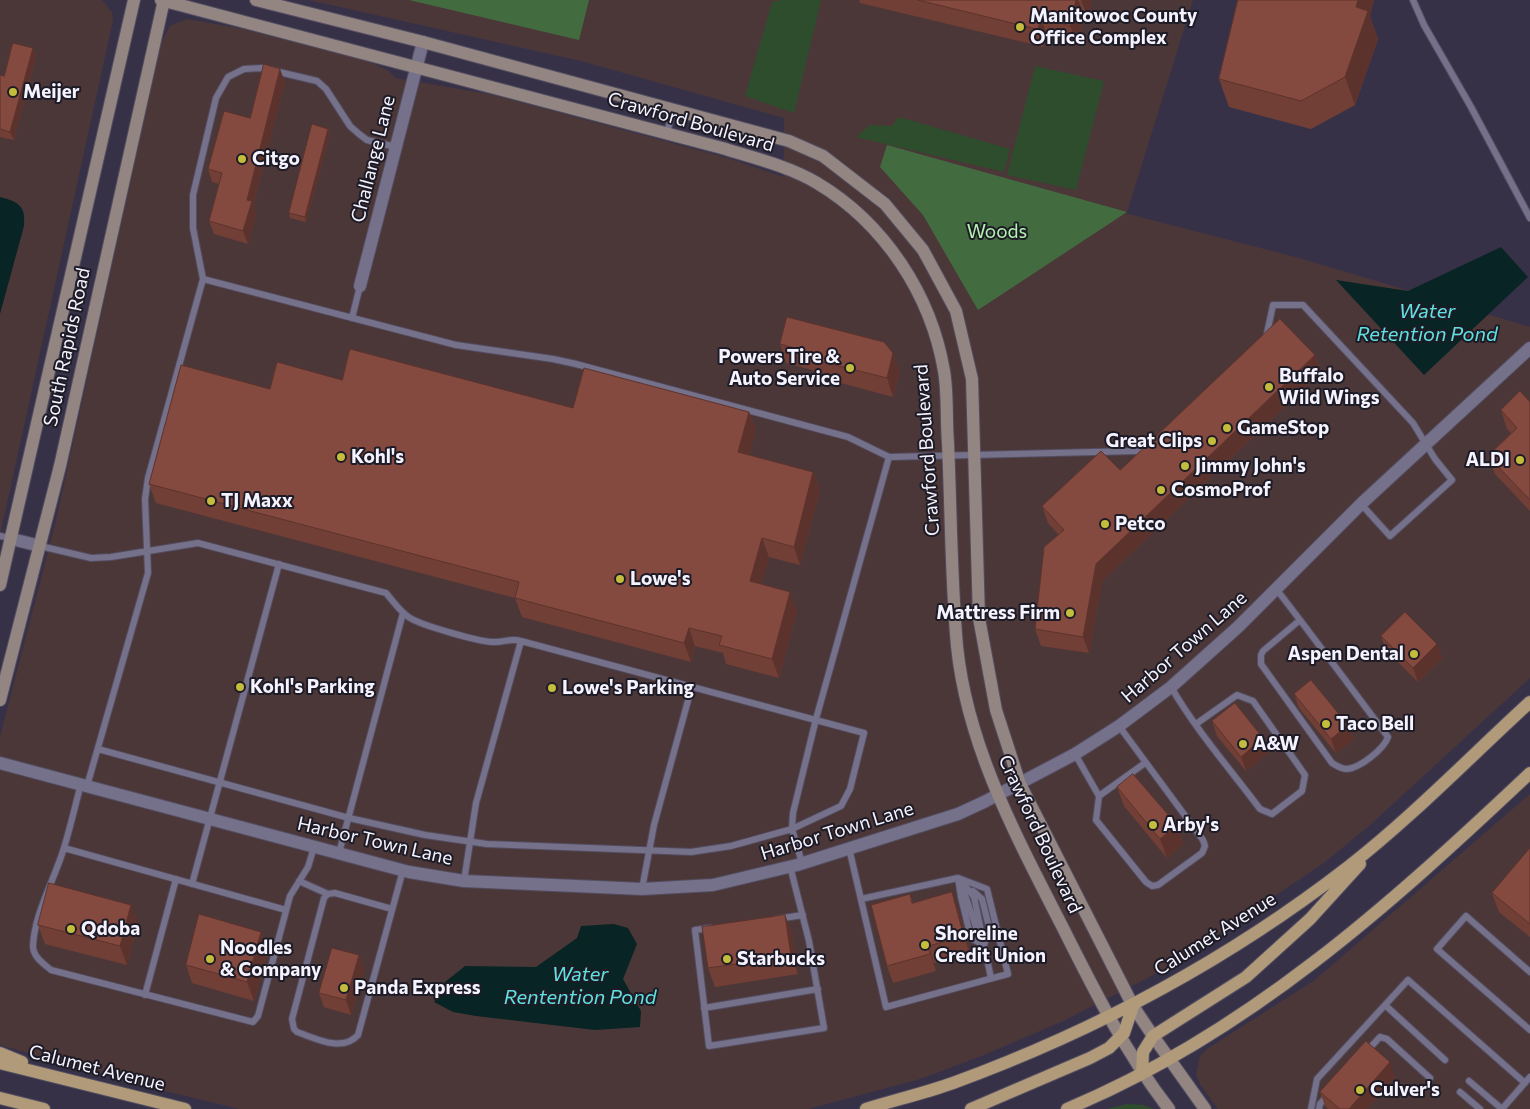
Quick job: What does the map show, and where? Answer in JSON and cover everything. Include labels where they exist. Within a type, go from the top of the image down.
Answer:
[{"type":"main road","name":"Calumet Avenue","points":[[866,1109],[952,1083],[1042,1047],[1134,1006],[1202,967],[1271,922],[1369,849],[1530,702]]},
{"type":"main road","points":[[1068,1109],[1142,1074],[1246,1013],[1320,959],[1393,898],[1530,773]]},
{"type":"main road","points":[[1142,1074],[1143,1052],[1153,1036],[1229,990],[1263,963],[1335,894],[1369,849]]},
{"type":"main road","points":[[971,1109],[1109,1048],[1120,1038],[1134,1006]]},
{"type":"main road","points":[[0,1052],[59,1077]]},
{"type":"main road","name":"Calumet Avenue","points":[[0,1062],[185,1109]]},
{"type":"main road","points":[[0,1098],[44,1109]]},
{"type":"street","name":"South Rapids Road","points":[[0,585],[6,537],[134,0]]},
{"type":"street","name":"South Rapids Road","points":[[0,700],[60,466],[163,0]]},
{"type":"street","name":"Crawford Boulevard","points":[[163,0],[667,133],[781,166],[816,183],[848,205],[892,250],[910,277],[926,308],[944,372],[958,658],[974,728],[999,794],[1032,868],[1108,1017],[1142,1074],[1170,1109]]},
{"type":"street","name":"Crawford Boulevard","points":[[256,0],[423,42],[789,141],[815,152],[852,176],[885,204],[923,250],[956,311],[972,379],[979,618],[996,710],[1020,784],[1134,1006],[1169,1059],[1206,1109]]},
{"type":"street","points":[[270,0],[284,7]]},
{"type":"street","name":"Challange Lane","points":[[360,286],[423,42]]},
{"type":"street","name":"Harbor Town Lane","points":[[0,763],[403,870],[464,881],[642,889],[713,885],[796,865],[958,814],[1020,784],[1075,754],[1119,726],[1171,687],[1277,590],[1362,504],[1530,348]]},
{"type":"street","points":[[6,537],[40,546]]},
{"type":"lane","points":[[1413,0],[1424,25],[1471,107],[1530,218]]},
{"type":"lane","points":[[314,847],[308,867],[290,896],[258,1016],[254,1022],[51,970],[35,954],[33,946],[42,907],[98,749],[148,573],[145,499],[148,478],[203,279],[193,228],[193,195],[216,98],[228,77],[244,69],[262,68],[317,81],[326,89],[355,130],[367,140],[396,147]]},
{"type":"lane","points":[[667,133],[673,109]]},
{"type":"lane","points":[[203,279],[456,345],[568,362],[848,437],[889,457],[1136,451],[1146,450],[1153,443]]},
{"type":"lane","points":[[352,318],[360,286]]},
{"type":"lane","points":[[1259,347],[1265,341],[1273,305],[1302,305],[1413,423],[1434,460],[1452,480],[1390,536],[1362,504]]},
{"type":"lane","points":[[715,927],[695,930],[709,1046],[824,1028],[803,915],[792,829],[793,813],[816,719],[889,457]]},
{"type":"lane","points":[[40,546],[91,558],[111,557],[198,543],[386,592],[410,619],[478,640],[494,642],[512,638],[864,733],[847,799],[834,810],[792,829],[751,842],[691,852],[469,842],[409,832],[349,818],[98,749]]},
{"type":"lane","points":[[192,884],[279,564]]},
{"type":"lane","points":[[1277,590],[1300,620],[1388,737],[1386,743],[1374,753],[1348,769],[1340,768],[1332,763],[1261,664],[1263,651],[1300,620]]},
{"type":"lane","points":[[339,853],[404,613]]},
{"type":"lane","points":[[464,881],[476,803],[521,641]]},
{"type":"lane","points":[[642,889],[656,817],[692,686]]},
{"type":"lane","points":[[1171,687],[1196,724],[1260,810],[1272,814],[1302,791],[1305,775],[1253,700],[1236,695],[1196,724]]},
{"type":"lane","points":[[1075,754],[1099,796],[1096,820],[1146,882],[1152,886],[1158,885],[1202,853],[1205,846],[1203,840],[1119,726]]},
{"type":"lane","points":[[1099,796],[1145,763]]},
{"type":"lane","points":[[64,848],[286,910]]},
{"type":"lane","points":[[849,848],[886,1006],[1008,974],[987,889],[958,878],[861,899]]},
{"type":"lane","points":[[392,909],[335,892],[328,894],[324,898],[292,1019],[294,1029],[297,1032],[334,1044],[346,1044],[358,1035],[403,870]]},
{"type":"lane","points":[[958,878],[971,938],[983,945]]},
{"type":"lane","points":[[958,878],[974,897],[984,935],[983,945],[992,978]]},
{"type":"lane","points":[[146,995],[176,879]]},
{"type":"lane","points":[[299,881],[328,894]]},
{"type":"lane","points":[[773,919],[803,915]]},
{"type":"lane","points":[[1530,972],[1466,916],[1437,948],[1530,1030]]},
{"type":"lane","points":[[1312,1109],[1317,1079],[1408,980],[1525,1082]]},
{"type":"lane","points":[[704,1008],[818,989]]},
{"type":"lane","points":[[1385,1004],[1446,1060]]},
{"type":"lane","points":[[1362,1057],[1380,1037],[1388,1040],[1430,1078]]},
{"type":"lane","points":[[1470,1081],[1502,1109],[1530,1077]]},
{"type":"lane","points":[[1319,1109],[1320,1104],[1332,1091]]},
{"type":"lane","points":[[1460,1092],[1480,1109]]},
{"type":"shaded area","points":[[0,0],[102,0],[112,12],[113,20],[0,535]]},
{"type":"shaded area","points":[[309,0],[1193,0],[1127,212],[1020,186],[1299,258],[1530,327],[1530,678],[1370,825],[1325,862],[1173,965],[1063,1021],[984,1055],[920,1079],[808,1109],[240,1109],[148,1087],[0,1045],[0,737],[55,525],[161,43],[170,26],[187,19],[243,29],[367,61],[389,71],[395,78],[489,94],[724,157],[784,177],[784,118],[581,61]]},
{"type":"shaded area","points":[[1530,794],[1530,1109],[1218,1109],[1200,1084],[1196,1074],[1200,1056],[1207,1049],[1315,980]]},
{"type":"green space","points":[[409,0],[589,0],[579,40]]},
{"type":"green space","points":[[781,0],[821,0],[794,113],[745,96],[772,2]]},
{"type":"green space","points":[[1035,66],[1104,81],[1076,190],[1007,175]]},
{"type":"green space","points":[[899,117],[1010,149],[1004,172],[856,137],[870,125],[892,126]]},
{"type":"green space","name":"Woods","points":[[887,145],[1127,212],[978,310],[923,215],[880,167]]},
{"type":"green space","points":[[1127,1104],[1143,1105],[1154,1109],[1107,1109]]},
{"type":"water","points":[[0,197],[20,206],[24,214],[24,226],[0,314]]},
{"type":"water","name":"Water Retention Pond","points":[[1501,247],[1528,277],[1424,375],[1336,280],[1408,291]]},
{"type":"water","name":"Water Rentention Pond","points":[[614,924],[628,928],[637,944],[623,979],[641,1011],[640,1027],[595,1030],[476,1016],[453,1012],[434,1002],[445,982],[465,966],[536,967],[577,938],[581,926]]},
{"type":"building","points":[[918,0],[1076,0],[1070,26],[1041,17],[1038,29]]},
{"type":"building","points":[[1238,0],[1358,0],[1356,7],[1368,11],[1345,77],[1301,101],[1219,79]]},
{"type":"building","name":"Meijer","points":[[13,43],[33,48],[10,132],[0,129],[0,75],[4,76]]},
{"type":"building","points":[[264,64],[280,69],[247,200],[252,201],[243,231],[209,221],[222,173],[208,169],[224,111],[250,118]]},
{"type":"building","points":[[312,124],[328,129],[305,217],[289,213]]},
{"type":"building","points":[[787,317],[884,342],[893,353],[887,378],[819,361],[820,355],[780,344]]},
{"type":"building","points":[[1280,319],[1315,355],[1096,564],[1083,637],[1035,629],[1044,547],[1064,530],[1042,506],[1101,451],[1120,470]]},
{"type":"building","points":[[350,349],[573,408],[584,368],[749,412],[738,452],[813,472],[794,547],[762,538],[750,581],[790,592],[772,659],[719,645],[722,636],[689,628],[684,643],[515,598],[519,582],[149,484],[181,365],[270,389],[277,362],[342,380]]},
{"type":"building","points":[[1520,391],[1530,402],[1530,500],[1488,456],[1517,428],[1501,410]]},
{"type":"building","points":[[1405,612],[1437,644],[1413,668],[1381,636]]},
{"type":"building","points":[[1311,680],[1348,725],[1331,739],[1294,694]]},
{"type":"building","points":[[1235,703],[1263,738],[1241,757],[1212,721]]},
{"type":"building","points":[[1133,774],[1177,825],[1160,839],[1117,787]]},
{"type":"building","points":[[1530,848],[1530,924],[1492,893]]},
{"type":"building","points":[[49,883],[131,905],[120,946],[38,925]]},
{"type":"building","name":"Shoreline Credit Union","points":[[952,892],[964,937],[928,946],[930,954],[887,966],[871,905],[910,894],[912,903]]},
{"type":"building","points":[[199,914],[261,932],[247,982],[186,965]]},
{"type":"building","points":[[785,915],[791,956],[708,968],[702,927]]},
{"type":"building","points":[[332,948],[359,955],[346,1000],[319,993]]},
{"type":"building","points":[[1366,1041],[1390,1062],[1349,1109],[1340,1109],[1320,1092]]},
{"type":"place","name":"Manitowoc County Office Complex","points":[[1020,27]]},
{"type":"place","name":"Meijer","points":[[13,92]]},
{"type":"place","name":"Citgo","points":[[242,159]]},
{"type":"place","name":"Powers Tire & Auto Service","points":[[850,368]]},
{"type":"place","name":"Buffalo Wild Wings","points":[[1269,387]]},
{"type":"place","name":"GameStop","points":[[1227,428]]},
{"type":"place","name":"Great Clips","points":[[1212,441]]},
{"type":"place","name":"Kohl's","points":[[341,457]]},
{"type":"place","name":"ALDI","points":[[1520,460]]},
{"type":"place","name":"Jimmy John's","points":[[1185,466]]},
{"type":"place","name":"CosmoProf","points":[[1161,490]]},
{"type":"place","name":"TJ Maxx","points":[[211,501]]},
{"type":"place","name":"Petco","points":[[1105,524]]},
{"type":"place","name":"Lowe's","points":[[620,579]]},
{"type":"place","name":"Mattress Firm","points":[[1070,613]]},
{"type":"place","name":"Aspen Dental","points":[[1414,654]]},
{"type":"place","name":"Kohl's Parking","points":[[240,687]]},
{"type":"place","name":"Lowe's Parking","points":[[552,688]]},
{"type":"place","name":"Taco Bell","points":[[1326,724]]},
{"type":"place","name":"A&W","points":[[1243,744]]},
{"type":"place","name":"Arby's","points":[[1153,825]]},
{"type":"place","name":"Qdoba","points":[[71,929]]},
{"type":"place","name":"Shoreline Credit Union","points":[[925,945]]},
{"type":"place","name":"Noodles & Company","points":[[210,959]]},
{"type":"place","name":"Starbucks","points":[[727,959]]},
{"type":"place","name":"Panda Express","points":[[344,988]]},
{"type":"place","name":"Culver's","points":[[1360,1090]]}]
